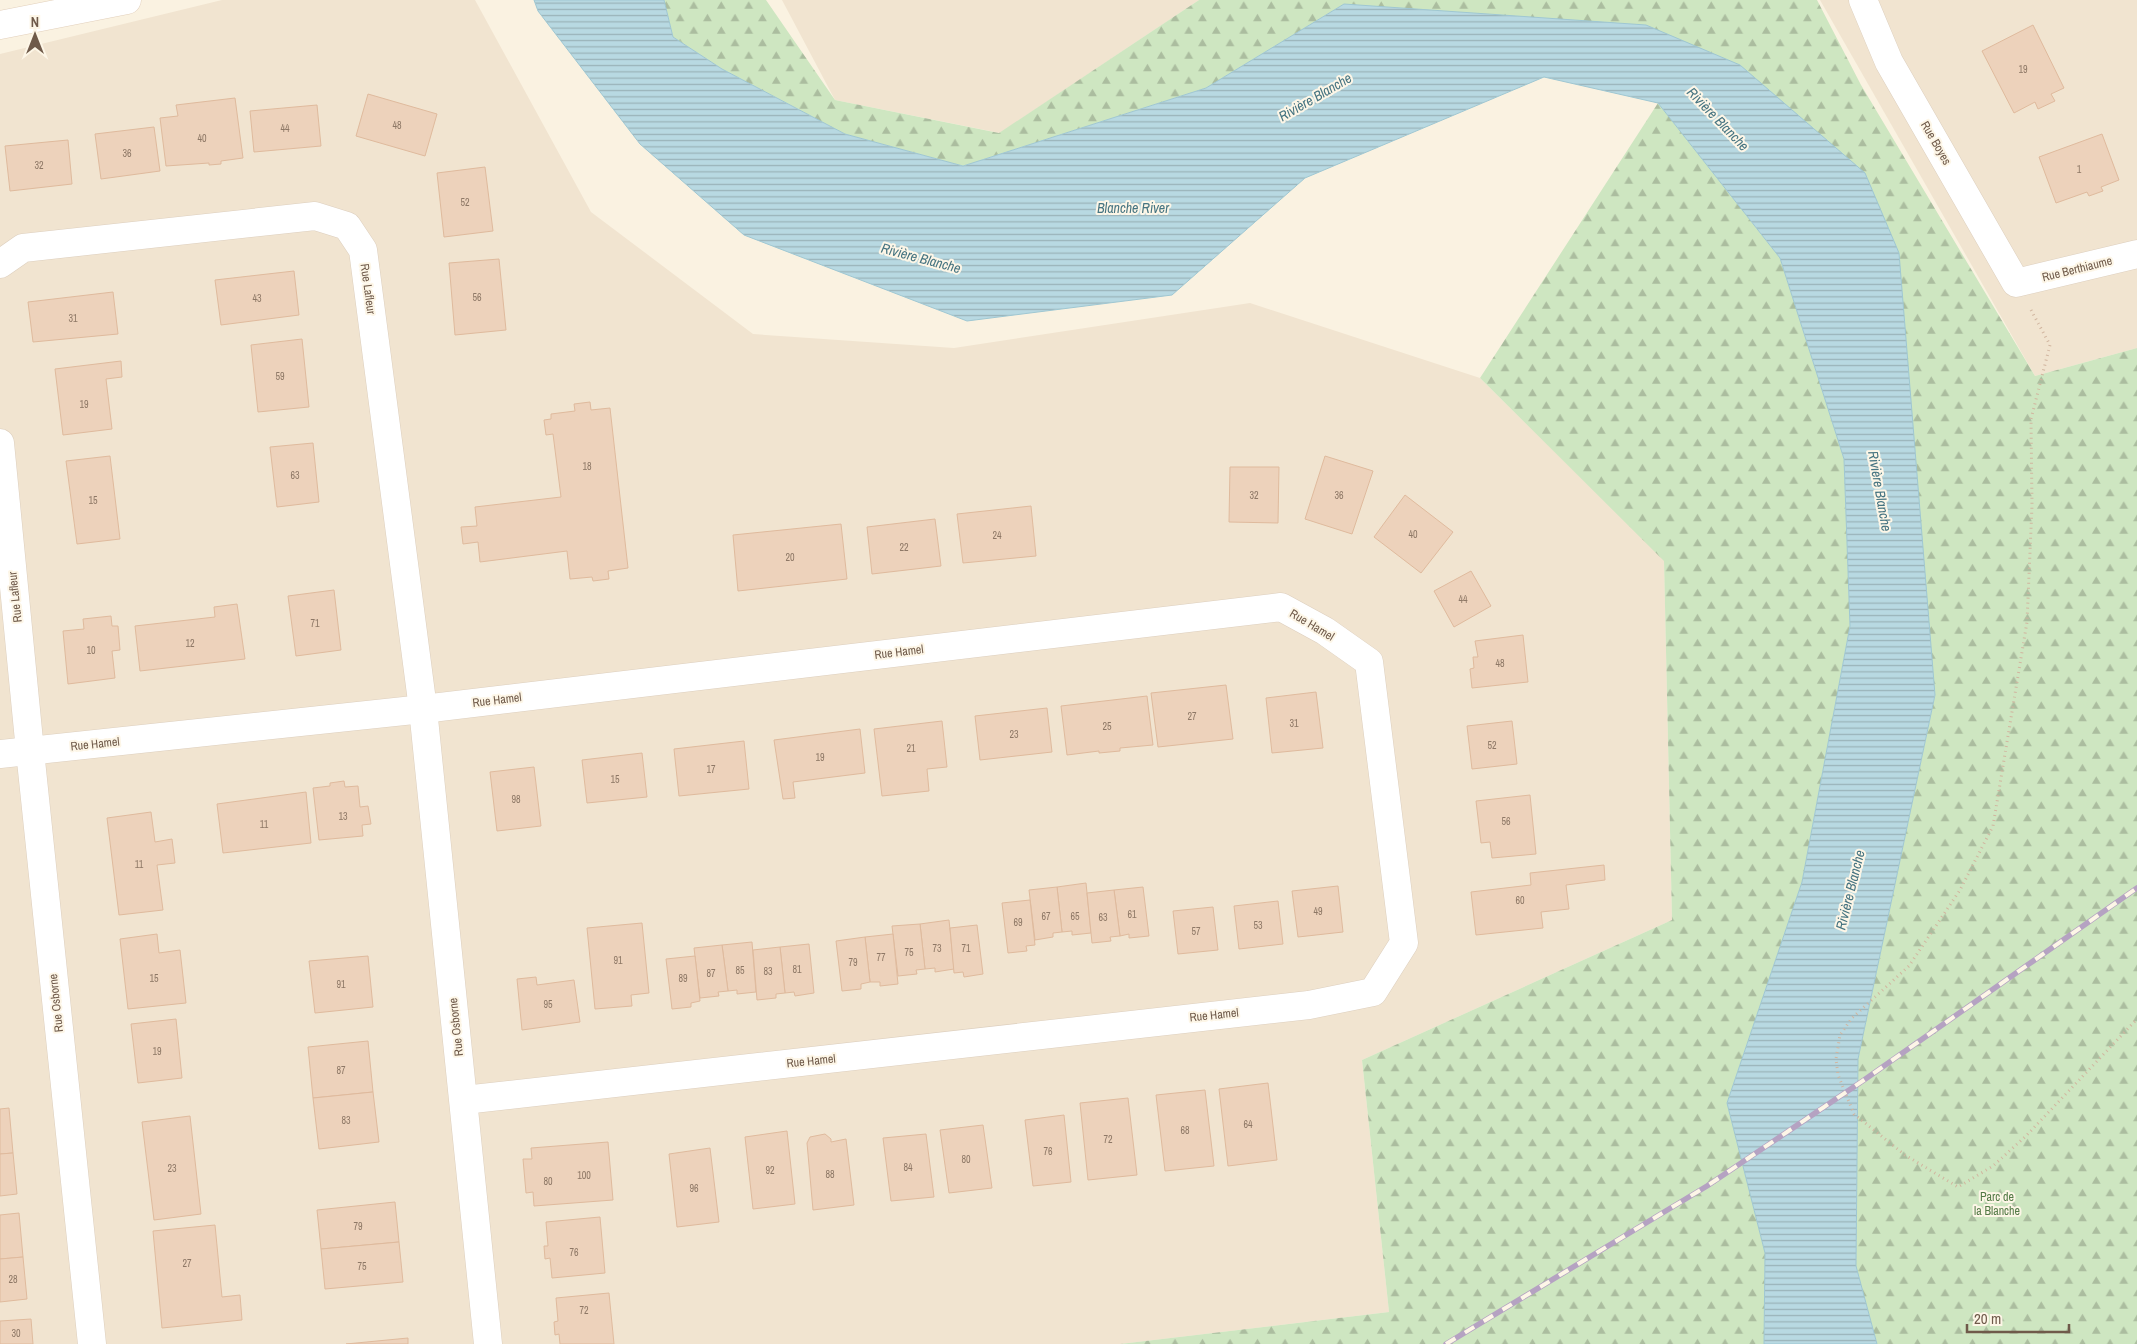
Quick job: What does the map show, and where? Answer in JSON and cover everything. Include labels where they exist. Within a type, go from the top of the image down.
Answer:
[{"type":"street","points":[[0,26],[127,0]]},
{"type":"street","name":"Rue Boyes","points":[[1862,0],[1889,62],[2016,283]]},
{"type":"street","name":"Rue Lafleur","points":[[0,264],[23,248],[315,216],[347,226],[363,250],[423,709]]},
{"type":"street","name":"Rue Berthiaume","points":[[2016,283],[2137,254]]},
{"type":"street","name":"Rue Lafleur","points":[[0,443],[30,751]]},
{"type":"street","name":"Rue Hamel","points":[[0,754],[423,709],[1281,607],[1325,632],[1369,662],[1404,943],[1373,992],[1309,1005],[464,1100]]},
{"type":"street","name":"Rue Osborne","points":[[423,709],[488,1344]]},
{"type":"street","name":"Rue Osborne","points":[[30,751],[92,1344]]},
{"type":"path","points":[[2016,283],[2050,345],[2031,419],[2032,506],[2027,622],[1992,826],[1960,890],[1909,966],[1852,1018],[1840,1035],[1836,1059],[1838,1075],[1854,1114],[1905,1155],[1958,1188],[1992,1166],[2026,1136],[2137,1018]]},
{"type":"shaded area","points":[[222,0],[475,0],[591,212],[753,334],[954,348],[1250,303],[1480,378],[1664,560],[1672,920],[1362,1060],[1389,1312],[1120,1344],[0,1344],[0,54]]},
{"type":"shaded area","points":[[782,0],[1199,0],[1000,133],[835,100]]},
{"type":"shaded area","points":[[1820,0],[2137,0],[2137,348],[2035,376]]},
{"type":"green space","name":"Parc de la Blanche","points":[[664,0],[766,0],[835,100],[999,133],[1199,0],[1817,0],[1861,85],[2035,376],[2137,348],[2137,1344],[1877,1344],[1856,1267],[1858,1059],[1935,695],[1740,65],[1344,4],[1206,88],[963,166],[845,134],[722,69],[673,37]]},
{"type":"green space","points":[[1658,103],[1780,258],[1844,459],[1850,626],[1802,882],[1727,1103],[1765,1253],[1764,1344],[1120,1344],[1389,1312],[1362,1060],[1672,920],[1664,561],[1480,378]]},
{"type":"water","name":"Blanche River","points":[[534,0],[664,0],[673,37],[722,69],[845,134],[963,166],[1206,88],[1344,4],[1646,25],[1740,65],[1865,173],[1899,253],[1935,695],[1858,1059],[1856,1266],[1877,1344],[1764,1344],[1765,1253],[1727,1103],[1802,882],[1850,626],[1844,459],[1780,258],[1658,103],[1544,77],[1305,178],[1172,295],[967,321],[744,235],[640,144],[538,11]]},
{"type":"building","points":[[2033,25],[2064,88],[2051,94],[2055,101],[2038,109],[2035,102],[2014,113],[1982,51]]},
{"type":"building","points":[[368,94],[437,114],[425,156],[356,136]]},
{"type":"building","points":[[235,98],[243,158],[221,161],[221,164],[166,166],[160,118],[178,116],[176,105]]},
{"type":"building","points":[[317,105],[321,146],[254,152],[250,111]]},
{"type":"building","points":[[154,127],[160,171],[101,179],[95,134]]},
{"type":"building","points":[[2102,134],[2119,180],[2101,187],[2103,191],[2089,196],[2087,192],[2056,203],[2039,157]]},
{"type":"building","points":[[68,140],[72,184],[10,191],[5,146]]},
{"type":"building","points":[[485,167],[493,231],[444,237],[437,173]]},
{"type":"building","points":[[499,259],[506,330],[455,335],[449,263]]},
{"type":"building","points":[[294,271],[299,315],[221,325],[215,280]]},
{"type":"building","points":[[113,292],[118,334],[33,342],[28,302]]},
{"type":"building","points":[[302,339],[309,407],[258,412],[251,345]]},
{"type":"building","points":[[121,361],[122,377],[106,379],[112,429],[63,435],[55,369]]},
{"type":"building","points":[[590,402],[591,410],[610,408],[628,568],[608,571],[609,579],[593,581],[592,577],[570,579],[567,551],[480,562],[478,542],[463,544],[461,527],[477,526],[475,507],[561,497],[553,434],[546,435],[544,420],[551,419],[551,414],[575,411],[574,404]]},
{"type":"building","points":[[313,443],[319,502],[277,507],[270,447]]},
{"type":"building","points":[[110,456],[120,539],[77,544],[66,461]]},
{"type":"building","points":[[1325,456],[1373,471],[1352,534],[1305,519]]},
{"type":"building","points":[[1230,467],[1279,467],[1278,523],[1229,522]]},
{"type":"building","points":[[1405,495],[1453,532],[1421,573],[1374,537]]},
{"type":"building","points":[[1031,506],[1036,556],[963,563],[957,514]]},
{"type":"building","points":[[935,519],[941,566],[872,574],[867,527]]},
{"type":"building","points":[[841,524],[847,579],[738,591],[733,535]]},
{"type":"building","points":[[1471,571],[1491,606],[1454,627],[1434,591]]},
{"type":"building","points":[[334,590],[341,650],[296,656],[288,596]]},
{"type":"building","points":[[237,604],[245,659],[140,671],[135,626],[215,617],[214,607]]},
{"type":"building","points":[[111,616],[112,626],[118,626],[120,650],[112,651],[115,678],[68,684],[63,631],[84,629],[83,619]]},
{"type":"building","points":[[1523,635],[1528,682],[1472,688],[1470,669],[1474,668],[1473,657],[1478,657],[1475,641]]},
{"type":"building","points":[[1226,685],[1233,739],[1158,747],[1151,693]]},
{"type":"building","points":[[1316,692],[1323,748],[1272,753],[1266,698]]},
{"type":"building","points":[[1147,696],[1153,745],[1120,748],[1120,751],[1099,753],[1099,751],[1067,755],[1061,706]]},
{"type":"building","points":[[1047,708],[1052,752],[980,760],[975,716]]},
{"type":"building","points":[[942,721],[947,767],[927,769],[929,791],[882,796],[874,729]]},
{"type":"building","points":[[1512,721],[1517,764],[1472,769],[1467,726]]},
{"type":"building","points":[[860,729],[865,773],[793,782],[795,798],[783,799],[774,740]]},
{"type":"building","points":[[744,741],[749,789],[679,796],[674,749]]},
{"type":"building","points":[[642,753],[647,797],[587,803],[582,760]]},
{"type":"building","points":[[534,767],[541,826],[497,831],[490,772]]},
{"type":"building","points":[[344,781],[345,787],[358,786],[360,807],[368,806],[371,824],[362,825],[363,836],[319,840],[313,788],[330,786],[330,783]]},
{"type":"building","points":[[306,792],[311,843],[223,853],[217,804]]},
{"type":"building","points":[[1530,795],[1536,854],[1492,858],[1490,842],[1481,843],[1476,801]]},
{"type":"building","points":[[151,812],[155,842],[172,839],[175,863],[157,865],[163,910],[119,915],[107,818]]},
{"type":"building","points":[[1604,865],[1605,880],[1566,885],[1569,909],[1541,912],[1543,928],[1476,935],[1471,892],[1531,885],[1530,873]]},
{"type":"building","points":[[1086,883],[1091,933],[1072,935],[1072,931],[1062,932],[1057,887]]},
{"type":"building","points":[[1338,886],[1343,932],[1298,937],[1292,891]]},
{"type":"building","points":[[1057,887],[1062,932],[1053,933],[1053,937],[1035,940],[1029,890]]},
{"type":"building","points":[[1143,887],[1149,936],[1129,938],[1129,934],[1120,936],[1114,890]]},
{"type":"building","points":[[1114,890],[1120,936],[1110,937],[1111,941],[1092,943],[1087,893]]},
{"type":"building","points":[[1030,900],[1035,945],[1026,946],[1027,951],[1008,953],[1002,903]]},
{"type":"building","points":[[1278,901],[1283,944],[1239,949],[1234,906]]},
{"type":"building","points":[[1213,907],[1218,950],[1178,954],[1173,911]]},
{"type":"building","points":[[949,920],[954,969],[935,972],[935,968],[925,969],[920,924]]},
{"type":"building","points":[[642,923],[649,993],[631,995],[632,1006],[595,1009],[587,928]]},
{"type":"building","points":[[920,924],[925,969],[916,970],[917,974],[898,976],[892,926]]},
{"type":"building","points":[[977,925],[983,974],[964,977],[963,972],[954,973],[950,928]]},
{"type":"building","points":[[157,934],[159,953],[180,950],[186,1003],[128,1009],[120,939]]},
{"type":"building","points":[[893,934],[898,984],[880,986],[880,982],[870,982],[865,937]]},
{"type":"building","points":[[865,937],[870,982],[861,984],[861,989],[842,991],[836,941]]},
{"type":"building","points":[[752,942],[756,992],[737,994],[737,990],[728,991],[722,945]]},
{"type":"building","points":[[809,944],[814,993],[795,996],[794,992],[785,993],[780,947]]},
{"type":"building","points":[[722,945],[728,991],[718,992],[719,996],[700,998],[694,948]]},
{"type":"building","points":[[780,947],[785,993],[776,994],[776,998],[757,1000],[753,950]]},
{"type":"building","points":[[368,956],[373,1007],[315,1013],[309,961]]},
{"type":"building","points":[[695,956],[700,1001],[691,1003],[691,1007],[672,1009],[666,959]]},
{"type":"building","points":[[536,977],[537,985],[574,980],[580,1022],[522,1030],[517,979]]},
{"type":"building","points":[[176,1019],[182,1078],[138,1083],[131,1024]]},
{"type":"building","points":[[368,1041],[373,1092],[313,1098],[308,1047]]},
{"type":"building","points":[[1268,1083],[1277,1160],[1228,1166],[1219,1089]]},
{"type":"building","points":[[1205,1090],[1214,1166],[1165,1171],[1156,1095]]},
{"type":"building","points":[[373,1092],[379,1142],[319,1149],[313,1098]]},
{"type":"building","points":[[1128,1098],[1137,1175],[1088,1180],[1080,1103]]},
{"type":"building","points":[[9,1108],[13,1153],[0,1154],[0,1109]]},
{"type":"building","points":[[1064,1115],[1071,1182],[1033,1186],[1025,1120]]},
{"type":"building","points":[[190,1116],[201,1214],[154,1220],[142,1122]]},
{"type":"building","points":[[983,1125],[992,1188],[949,1193],[940,1130]]},
{"type":"building","points":[[787,1131],[795,1204],[753,1209],[745,1137]]},
{"type":"building","points":[[825,1134],[831,1139],[831,1142],[846,1139],[854,1205],[813,1210],[807,1143],[810,1137]]},
{"type":"building","points":[[926,1134],[934,1197],[891,1201],[883,1138]]},
{"type":"building","points":[[608,1142],[613,1200],[534,1206],[533,1192],[526,1193],[523,1159],[532,1159],[531,1148]]},
{"type":"building","points":[[710,1148],[719,1222],[677,1227],[669,1154]]},
{"type":"building","points":[[13,1153],[17,1194],[0,1196],[0,1154]]},
{"type":"building","points":[[395,1202],[399,1242],[321,1249],[317,1210]]},
{"type":"building","points":[[19,1213],[23,1257],[0,1259],[0,1215]]},
{"type":"building","points":[[600,1217],[605,1273],[552,1278],[550,1258],[545,1259],[544,1246],[548,1246],[546,1222]]},
{"type":"building","points":[[215,1225],[222,1297],[240,1295],[242,1320],[162,1328],[153,1231]]},
{"type":"building","points":[[399,1242],[403,1282],[325,1289],[321,1249]]},
{"type":"building","points":[[23,1257],[27,1299],[0,1302],[0,1259]]},
{"type":"building","points":[[609,1293],[614,1344],[560,1344],[559,1334],[555,1335],[554,1322],[558,1321],[556,1298]]},
{"type":"building","points":[[31,1319],[33,1344],[0,1344],[0,1321]]},
{"type":"building","points":[[408,1338],[408,1344],[346,1344]]},
{"type":"railway","points":[[1446,1344],[1707,1186],[1864,1080],[2137,888]]},
{"type":"water label","name":"Rivière Blanche","points":[[1315,97]]},
{"type":"water label","name":"Rivière Blanche","points":[[1718,119]]},
{"type":"water label","name":"Rivière Blanche","points":[[921,258]]},
{"type":"water label","name":"Rivière Blanche","points":[[1880,491]]},
{"type":"water label","name":"Rivière Blanche","points":[[1850,890]]}]
